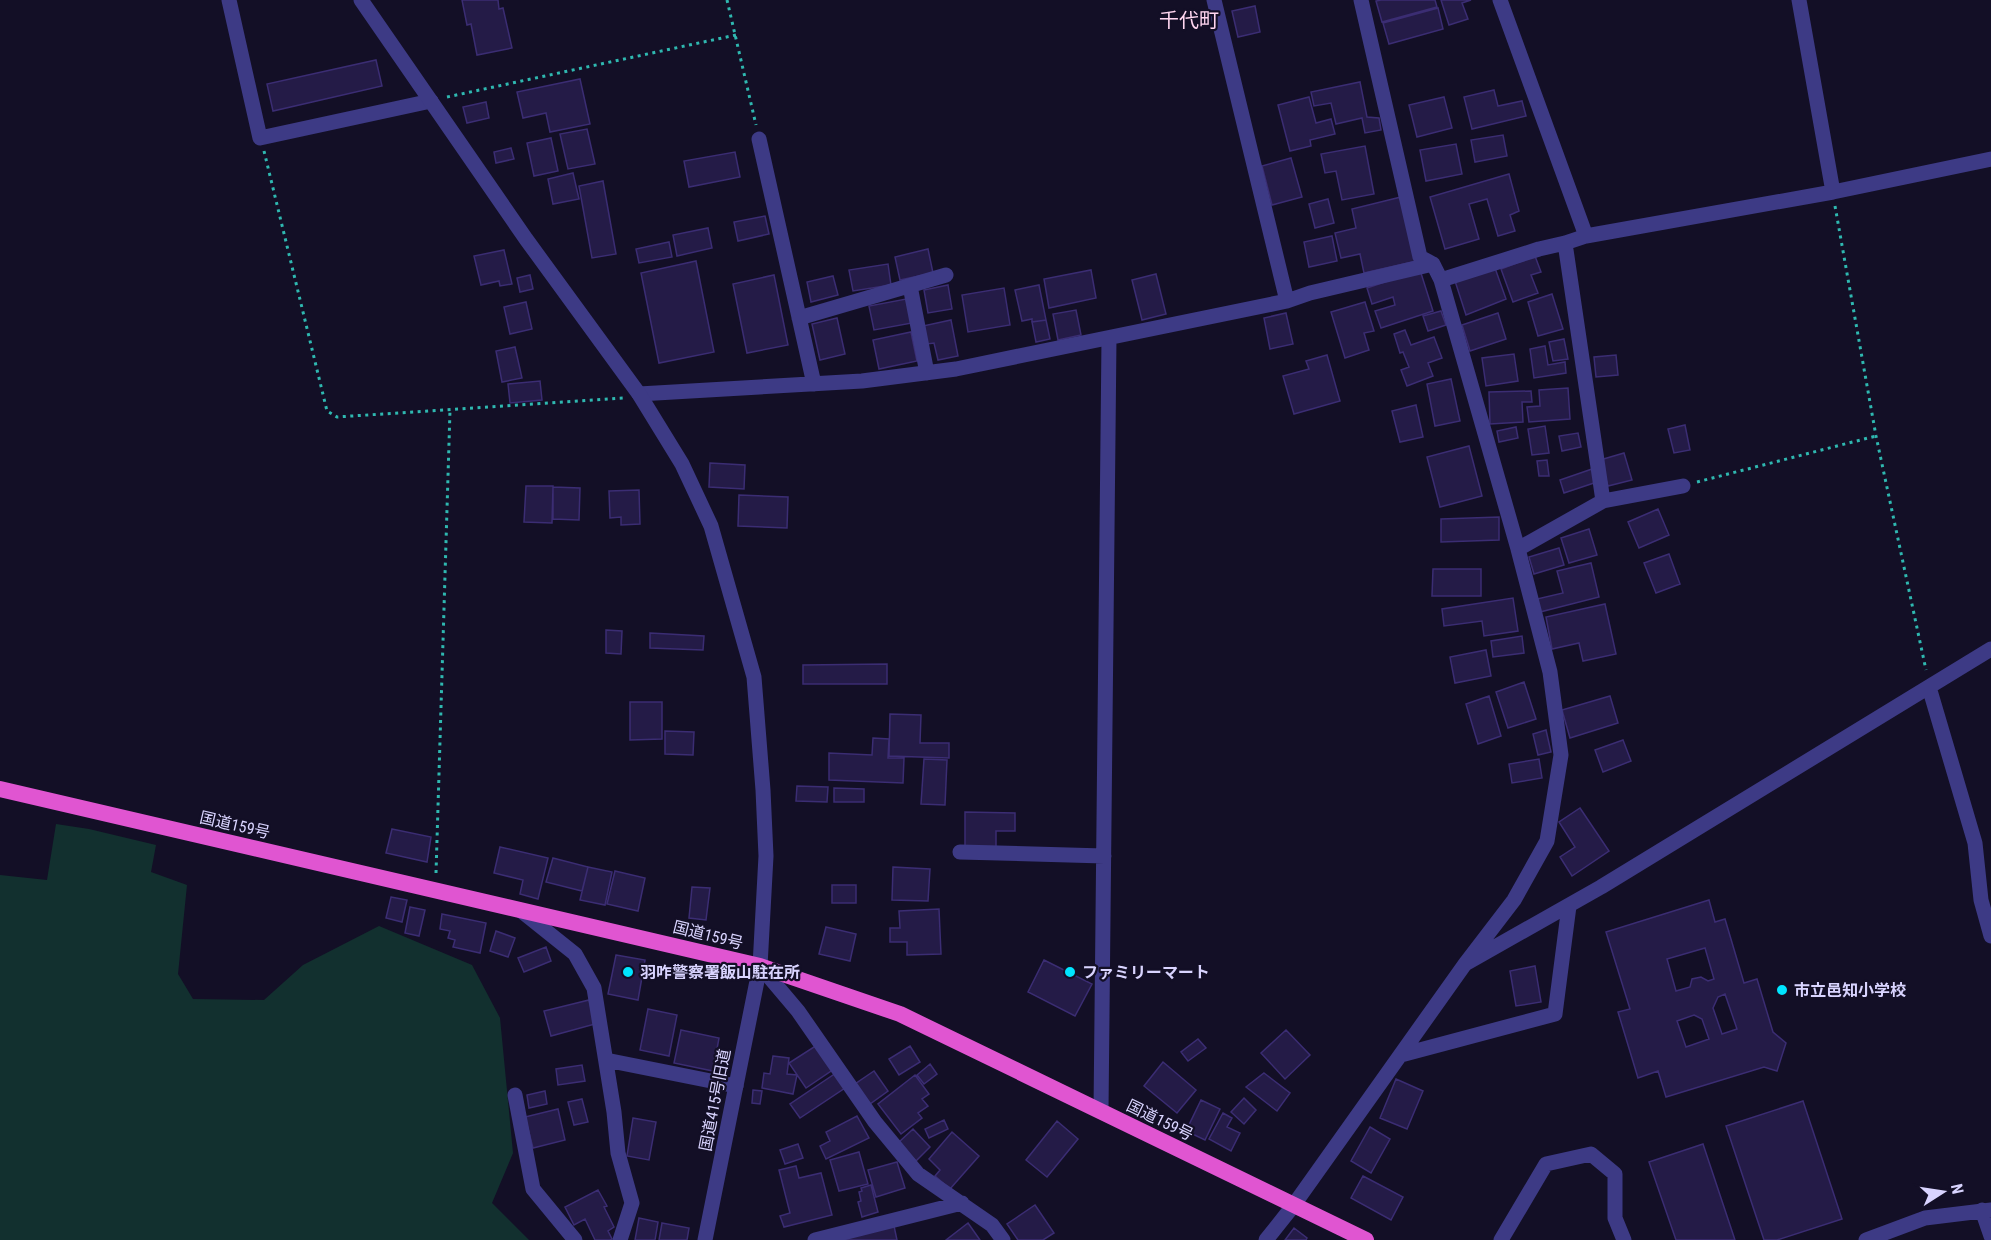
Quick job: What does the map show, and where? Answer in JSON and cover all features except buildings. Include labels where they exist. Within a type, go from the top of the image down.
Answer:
[{"type":"highway","name":"国道159号","points":[[0,789],[760,966],[900,1014],[1366,1240]]},
{"type":"street","points":[[229,0],[260,138],[431,101]]},
{"type":"street","name":"国道415号旧道","points":[[361,0],[526,239],[640,395],[682,464],[711,526],[754,677],[764,790],[766,856],[760,966],[705,1240]]},
{"type":"street","points":[[1214,0],[1287,301]]},
{"type":"street","points":[[1266,1240],[1293,1206],[1465,964],[1514,900],[1547,841],[1561,755],[1550,672],[1518,549],[1440,280],[1433,264],[1420,257],[1361,0]]},
{"type":"street","points":[[1500,0],[1586,236]]},
{"type":"street","points":[[1799,0],[1833,192]]},
{"type":"street","points":[[759,139],[814,384]]},
{"type":"street","points":[[1440,280],[1586,236],[1833,192],[1991,159]]},
{"type":"street","points":[[1565,243],[1603,501]]},
{"type":"street","points":[[640,395],[862,381],[956,369],[1287,301],[1310,292],[1433,264]]},
{"type":"street","points":[[800,318],[946,275]]},
{"type":"street","points":[[910,286],[927,373]]},
{"type":"street","points":[[1101,1111],[1109,338]]},
{"type":"street","points":[[1518,549],[1603,501],[1683,486]]},
{"type":"street","points":[[1465,964],[1569,906],[1991,649]]},
{"type":"street","points":[[1929,687],[1975,843],[1991,936]]},
{"type":"street","points":[[960,852],[1104,856]]},
{"type":"street","points":[[1401,1055],[1555,1014],[1569,906]]},
{"type":"street","points":[[520,910],[575,954],[594,988],[614,1112],[618,1153],[632,1203],[620,1240]]},
{"type":"street","points":[[760,966],[798,1011],[875,1122],[918,1174],[992,1225],[1004,1240]]},
{"type":"street","points":[[606,1060],[736,1086]]},
{"type":"street","points":[[515,1095],[534,1189],[575,1240]]},
{"type":"street","points":[[1501,1240],[1546,1164],[1591,1154],[1615,1174],[1615,1218],[1624,1240]]},
{"type":"street","points":[[815,1240],[962,1203]]},
{"type":"street","points":[[1866,1240],[1925,1218],[1987,1210],[1991,1236]]},
{"type":"path","points":[[727,0],[759,139]]},
{"type":"path","points":[[431,101],[736,35]]},
{"type":"path","points":[[260,138],[327,411],[337,417],[640,395]]},
{"type":"path","points":[[1833,192],[1876,436],[1929,687]]},
{"type":"path","points":[[435,890],[450,410]]},
{"type":"path","points":[[1683,486],[1876,436]]},
{"type":"green space","points":[[56,824],[89,829],[156,845],[151,872],[187,885],[178,974],[193,999],[264,1000],[303,965],[379,926],[472,965],[500,1018],[513,1153],[492,1203],[529,1240],[0,1240],[0,875],[47,880]]},
{"type":"place","name":"羽咋警察署飯山駐在所","points":[[628,972]]},
{"type":"place","name":"ファミリーマート","points":[[1070,972]]},
{"type":"place","name":"市立邑知小学校","points":[[1782,990]]},
{"type":"district","name":"千代町","points":[[1189,20]]}]
